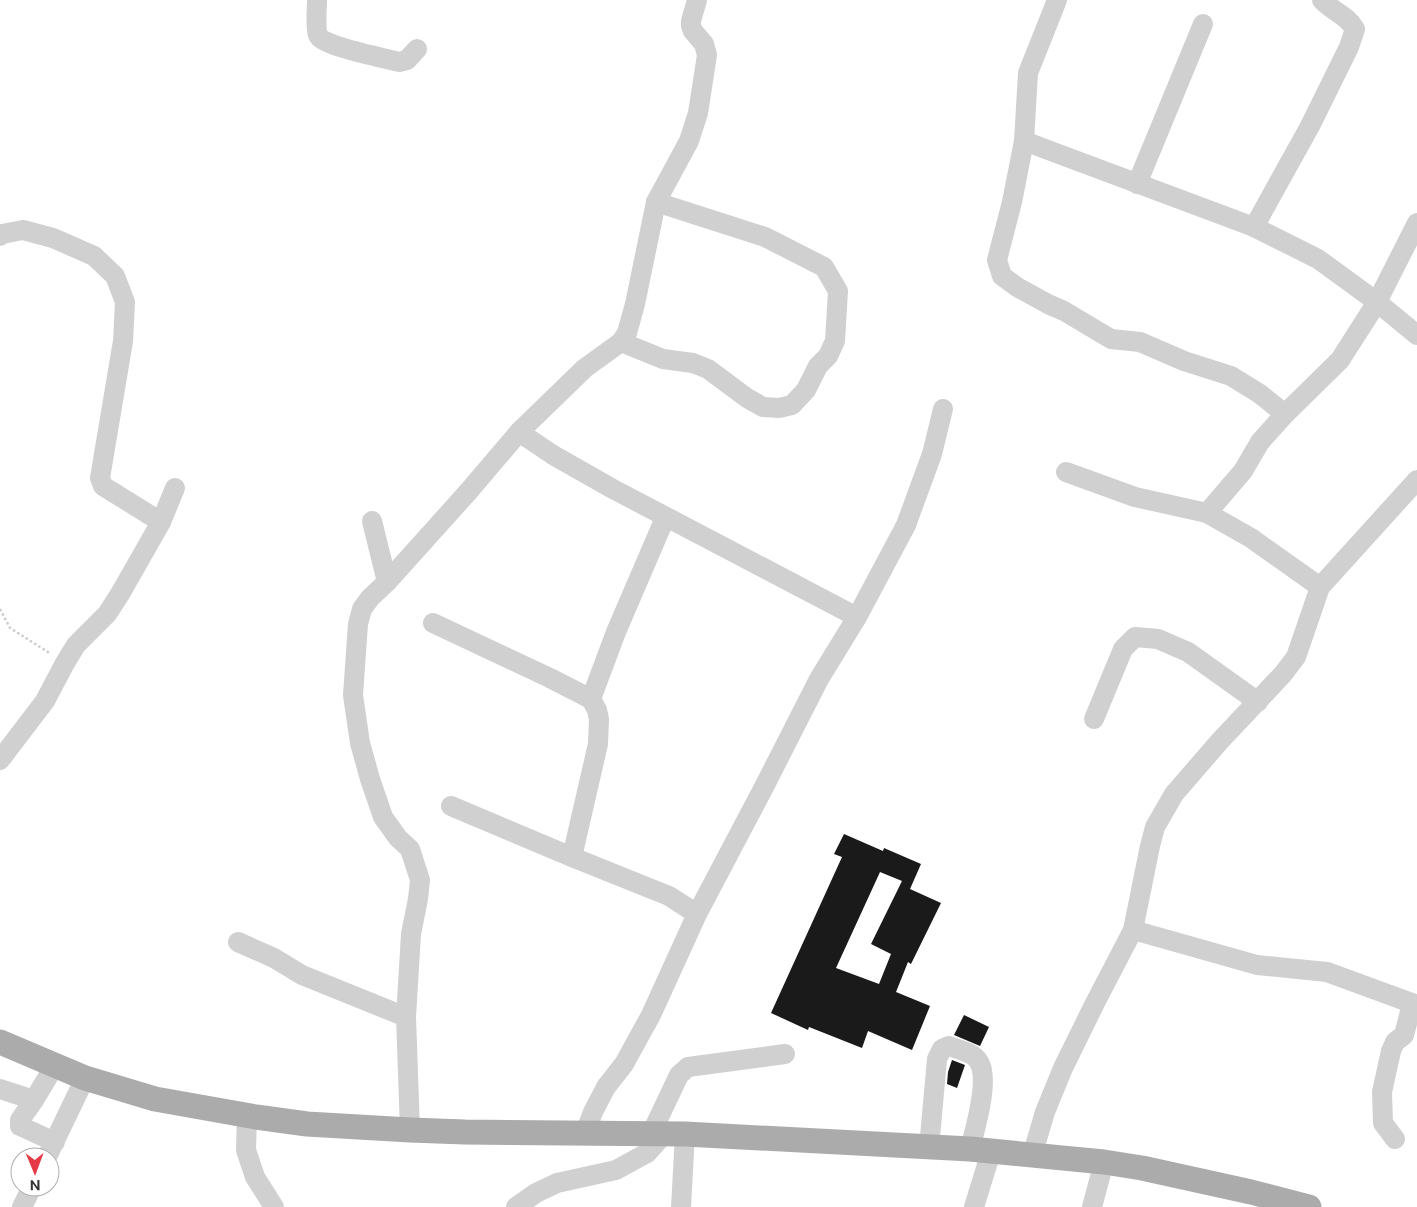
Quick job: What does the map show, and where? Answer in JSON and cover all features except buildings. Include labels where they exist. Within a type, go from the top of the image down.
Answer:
[{"type":"main road","points":[[1,1047],[86,1078],[163,1101],[247,1116],[307,1124],[410,1130],[666,1134],[980,1151],[1104,1162],[1142,1168],[1309,1207]]},
{"type":"street","points":[[317,0],[317,34],[322,41],[341,48],[399,62],[407,60],[417,49]]},
{"type":"street","points":[[410,1130],[406,1017],[411,934],[420,880],[410,849],[398,838],[383,817],[360,743],[353,695],[354,658],[362,609],[468,492],[518,432],[586,368],[621,342],[628,333],[656,202],[689,141],[698,113],[707,54],[704,44],[691,26],[697,0]]},
{"type":"street","points":[[1057,0],[1028,73],[1024,141],[1012,202],[997,260],[1002,276],[1017,287],[1064,311],[1111,339],[1140,342],[1231,376],[1260,394],[1284,414]]},
{"type":"street","points":[[1254,227],[1310,126],[1350,47],[1355,29],[1349,19],[1322,0]]},
{"type":"street","points":[[1136,184],[1203,24]]},
{"type":"street","points":[[1024,141],[1254,227],[1318,259],[1377,302],[1417,335]]},
{"type":"street","points":[[621,342],[663,359],[692,363],[708,369],[747,398],[763,407],[779,408],[792,405],[806,390],[818,366],[828,356],[836,341],[838,291],[824,267],[765,237],[656,202]]},
{"type":"street","points":[[1207,512],[1243,471],[1260,442],[1284,414],[1340,360],[1377,302],[1417,224]]},
{"type":"street","points":[[0,236],[23,230],[53,238],[94,256],[115,276],[125,302],[123,341],[100,478],[103,486],[161,522]]},
{"type":"street","points":[[585,1133],[606,1087],[624,1064],[651,1015],[696,914],[819,679],[857,617],[906,525],[932,454],[943,409]]},
{"type":"street","points":[[518,432],[553,455],[665,518],[857,617]]},
{"type":"street","points":[[1066,472],[1136,497],[1207,512],[1251,538],[1320,587]]},
{"type":"street","points":[[1032,1156],[1045,1112],[1064,1068],[1133,930],[1142,892],[1144,868],[1156,827],[1174,794],[1219,742],[1258,702],[1296,657],[1320,587],[1417,480]]},
{"type":"street","points":[[0,760],[45,701],[76,646],[107,614],[161,522],[175,488]]},
{"type":"street","points":[[590,699],[616,632],[665,518]]},
{"type":"street","points":[[372,520],[387,582]]},
{"type":"street","points":[[433,623],[590,699],[599,719],[598,744],[572,857]]},
{"type":"street","points":[[1094,719],[1124,649],[1135,638],[1158,639],[1188,652],[1258,702]]},
{"type":"street","points":[[451,806],[669,896],[696,914]]},
{"type":"street","points":[[1133,930],[1257,965],[1327,972],[1414,1005],[1404,1035],[1395,1042],[1391,1052],[1382,1092],[1383,1123],[1395,1140]]},
{"type":"street","points":[[238,942],[274,958],[302,975],[406,1017]]},
{"type":"street","points":[[928,1148],[938,1059],[942,1049],[949,1046],[971,1054],[980,1062],[983,1073],[980,1151],[974,1207]]},
{"type":"street","points":[[681,1207],[666,1134],[679,1075],[688,1066],[785,1054]]},
{"type":"street","points":[[48,1147],[20,1126],[20,1120],[55,1066]]},
{"type":"street","points":[[52,1147],[86,1078]]},
{"type":"street","points":[[0,1089],[34,1100]]},
{"type":"street","points":[[247,1116],[246,1150],[255,1177],[274,1207]]},
{"type":"street","points":[[516,1207],[536,1193],[557,1184],[616,1170],[647,1153],[666,1134]]},
{"type":"street","points":[[1092,1207],[1104,1162]]},
{"type":"path","points":[[0,609],[10,628],[65,663]]}]
